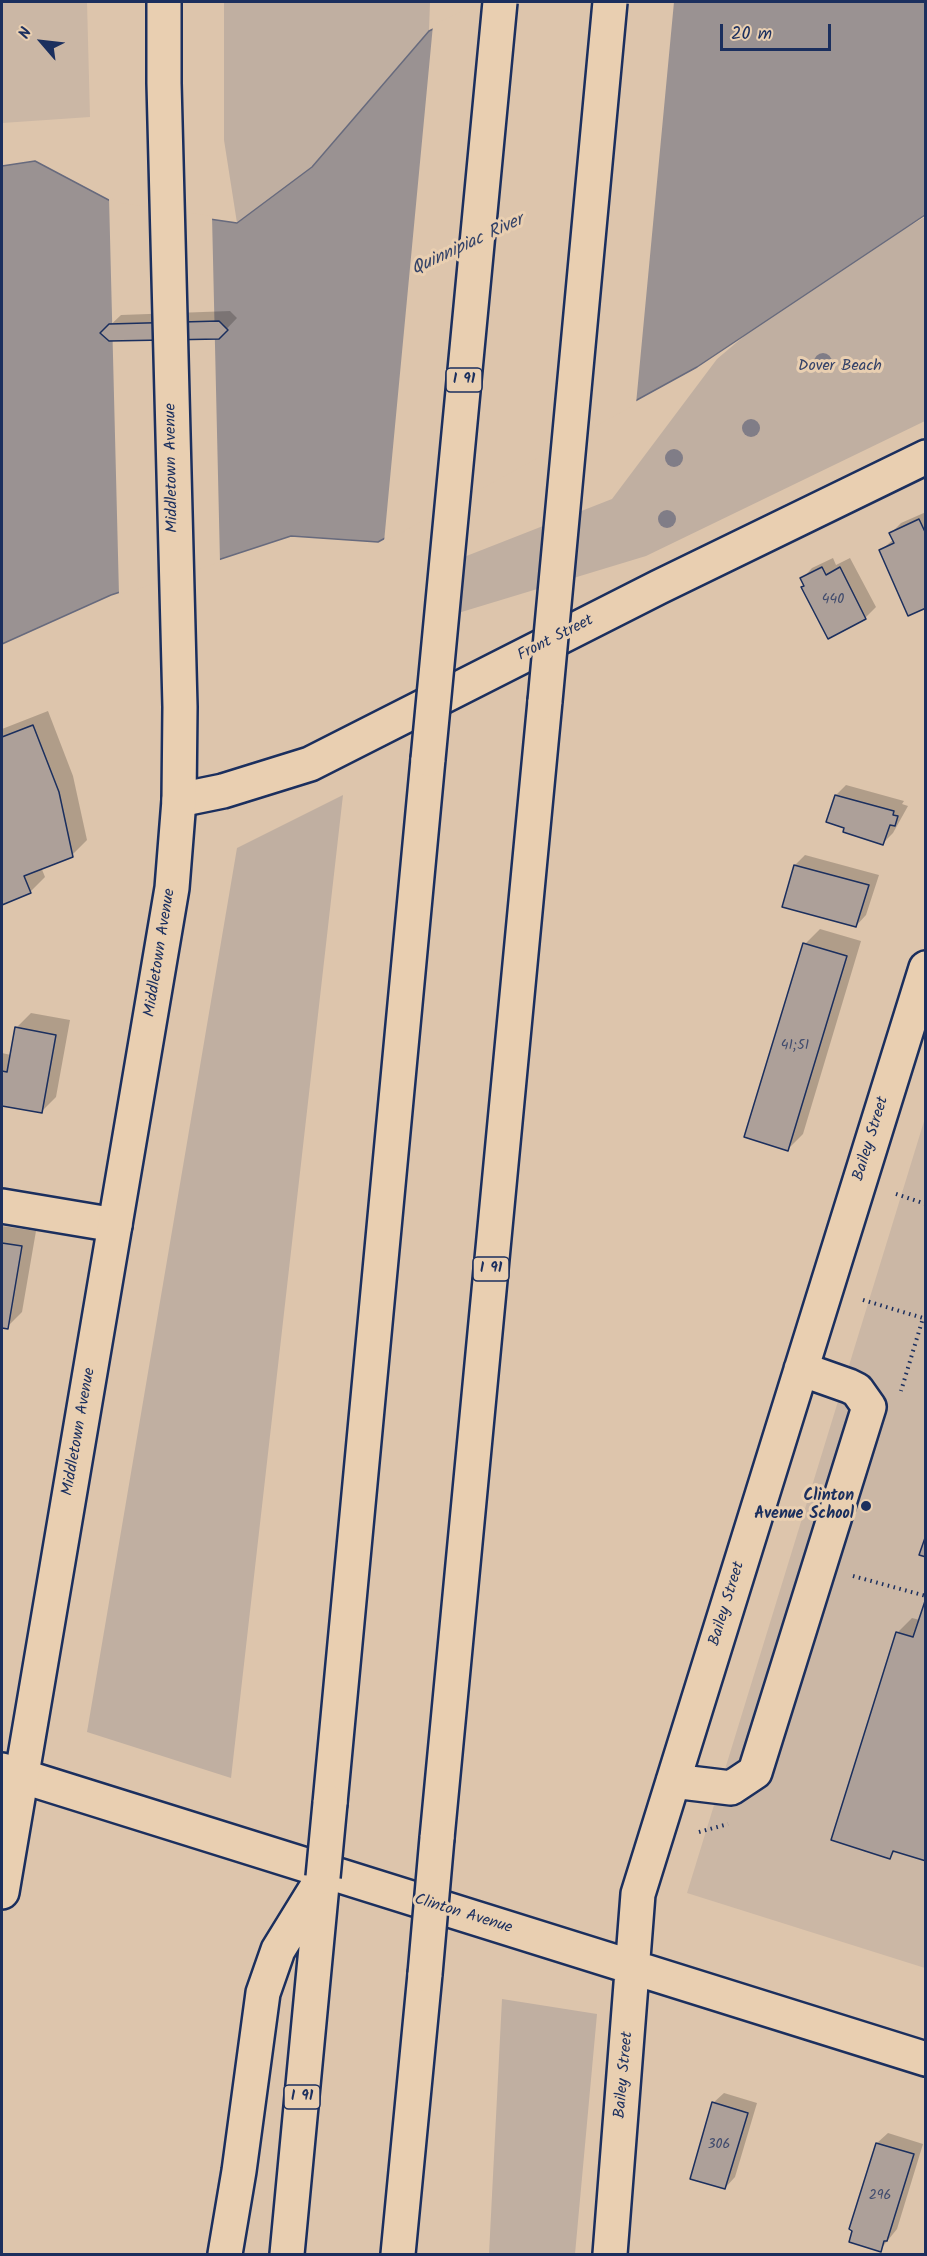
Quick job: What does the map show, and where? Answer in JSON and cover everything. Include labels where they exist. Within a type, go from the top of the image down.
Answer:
[{"type":"main road","name":"Middletown Avenue","points":[[2,1892],[11,1773],[115,1225],[172,888],[179,800],[180,707],[164,83],[164,2]]},
{"type":"main road","name":"I 91","points":[[287,2254],[303,1934],[323,1877],[500,2]]},
{"type":"main road","name":"I 91","points":[[398,2254],[610,2]]},
{"type":"main road","name":"Front Street","points":[[179,800],[223,791],[310,764],[649,592],[926,457]]},
{"type":"main road","name":"Bailey Street","points":[[610,2254],[638,1894],[926,968]]},
{"type":"main road","points":[[2,1206],[115,1225]]},
{"type":"main road","points":[[673,1781],[731,1788],[755,1772],[869,1407],[857,1390],[801,1369]]},
{"type":"main road","name":"Clinton Avenue","points":[[11,1773],[926,2059]]},
{"type":"main road","points":[[225,2254],[263,1993],[269,1971],[303,1934]]},
{"type":"path","points":[[896,1194],[926,1204]]},
{"type":"path","points":[[846,1574],[926,1596]]},
{"type":"shaded area","points":[[2,2],[87,2],[90,117],[2,123]]},
{"type":"shaded area","name":"Clinton Avenue School","points":[[925,1118],[925,1968],[687,1893]]},
{"type":"green space","points":[[224,2],[430,2],[429,31],[312,167],[237,223],[224,140]]},
{"type":"green space","name":"Dover Beach","points":[[925,217],[925,421],[646,556],[445,617],[446,564],[612,499],[717,359],[801,288]]},
{"type":"green space","points":[[343,795],[231,1778],[87,1732],[237,848]]},
{"type":"green space","points":[[502,1999],[597,2014],[575,2254],[489,2254]]},
{"type":"water","name":"Quinnipiac River","points":[[489,2],[925,2],[925,215],[697,367],[378,542],[291,536],[111,595],[2,644],[2,166],[35,161],[120,206],[237,223],[312,167],[429,31]]},
{"type":"pier","points":[[482,2],[674,2],[636,404],[384,542],[433,25]]},
{"type":"pier","points":[[109,197],[121,203],[212,216],[220,562],[119,595]]},
{"type":"building","points":[[219,321],[228,330],[219,339],[109,341],[100,333],[109,324]]},
{"type":"building","points":[[919,519],[926,534],[926,608],[908,616],[879,550],[894,543],[889,533]]},
{"type":"building","points":[[822,567],[826,575],[840,567],[866,619],[828,639],[801,587],[804,586],[800,578]]},
{"type":"building","points":[[33,725],[59,792],[73,857],[24,876],[31,893],[2,905],[2,737]]},
{"type":"building","points":[[835,795],[894,811],[893,815],[898,816],[895,826],[890,825],[883,845],[843,832],[844,828],[826,822]]},
{"type":"building","points":[[794,865],[869,885],[856,927],[782,907]]},
{"type":"building","points":[[803,943],[847,956],[788,1151],[744,1137]]},
{"type":"building","points":[[15,1027],[56,1035],[42,1113],[2,1106],[2,1071],[7,1072]]},
{"type":"building","points":[[2,1243],[22,1246],[8,1329],[2,1328]]},
{"type":"building","points":[[926,1535],[926,1557],[919,1555]]},
{"type":"building","points":[[926,1598],[926,1861],[893,1851],[890,1859],[831,1840],[896,1632],[913,1637]]},
{"type":"building","points":[[712,2102],[748,2113],[725,2189],[690,2179]]},
{"type":"building","points":[[876,2143],[914,2154],[887,2241],[884,2241],[881,2252],[849,2242],[852,2231],[849,2229]]},
{"type":"place","name":"Clinton Avenue School","points":[[866,1506]]}]
